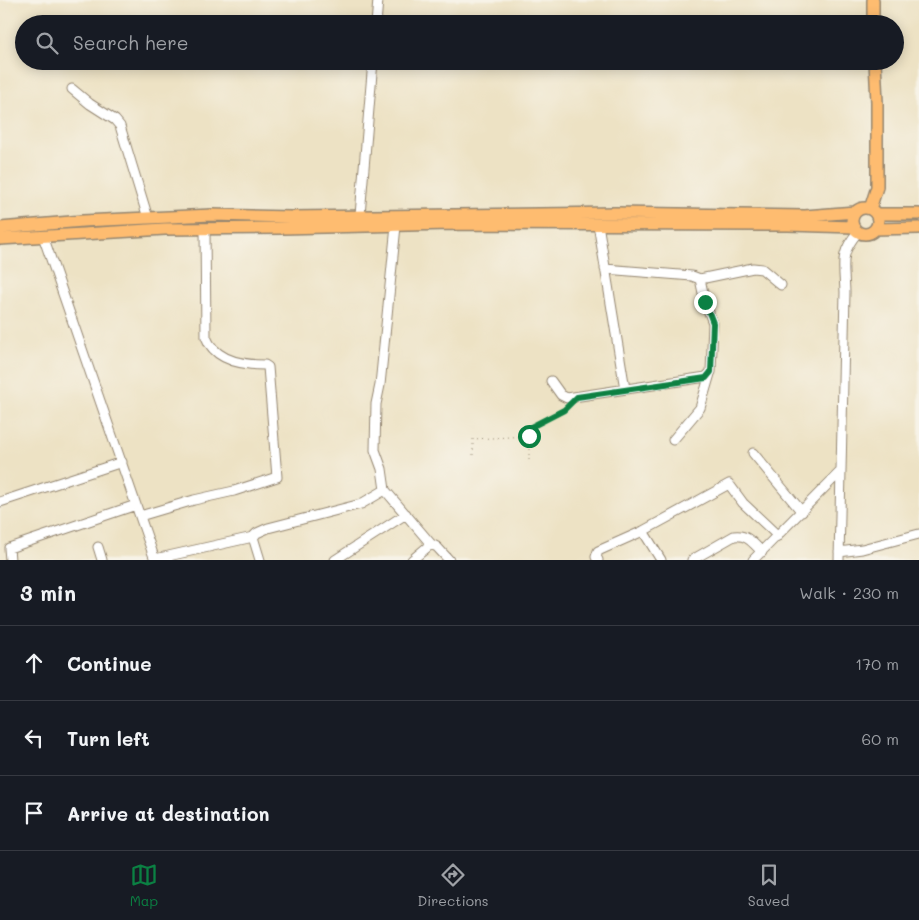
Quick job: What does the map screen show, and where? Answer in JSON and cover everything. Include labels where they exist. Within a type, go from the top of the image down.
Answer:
[{"type":"main road","points":[[873,0],[874,15]]},
{"type":"main road","points":[[875,70],[877,187],[873,212],[878,222],[875,229]]},
{"type":"main road","points":[[0,228],[83,221],[212,215],[291,217],[616,213],[822,215],[855,212],[862,208],[873,212],[919,214]]},
{"type":"main road","points":[[855,212],[852,220],[856,230]]},
{"type":"main road","points":[[0,239],[165,229],[396,226],[788,225],[856,230],[865,234],[875,229],[919,228]]},
{"type":"street","points":[[377,15],[378,0]]},
{"type":"street","points":[[360,215],[371,70]]},
{"type":"street","points":[[72,89],[90,104],[115,120],[120,126],[148,218]]},
{"type":"street","points":[[598,224],[625,390]]},
{"type":"street","points":[[396,226],[380,386],[376,404],[375,450],[382,469],[385,490],[431,544],[437,547],[449,560]]},
{"type":"street","points":[[140,516],[194,500],[234,491],[277,477],[268,367],[266,365],[251,365],[222,357],[213,351],[206,338],[205,229]]},
{"type":"street","points":[[856,230],[844,255],[845,292],[839,556],[919,534]]},
{"type":"street","points":[[43,236],[155,560],[254,537],[257,533],[268,528],[361,504],[385,490]]},
{"type":"street","points":[[605,269],[692,276],[700,279],[753,268],[762,269],[781,285]]},
{"type":"street","points":[[673,440],[700,408],[710,373],[713,323],[705,302],[700,279]]},
{"type":"street","points":[[551,382],[564,398],[706,378],[710,373]]},
{"type":"street","points":[[753,453],[802,512]]},
{"type":"street","points":[[0,502],[122,462]]},
{"type":"street","points":[[753,560],[840,472]]},
{"type":"street","points":[[598,560],[596,557],[598,551],[643,532],[729,484],[743,503],[778,536]]},
{"type":"street","points":[[10,560],[9,548],[136,505]]},
{"type":"street","points":[[335,560],[406,514]]},
{"type":"street","points":[[643,532],[660,560]]},
{"type":"street","points":[[692,560],[738,535],[745,536],[762,552]]},
{"type":"street","points":[[254,537],[260,560]]},
{"type":"street","points":[[412,560],[431,544]]},
{"type":"street","points":[[98,547],[102,560]]},
{"type":"path","points":[[529,460],[529,428],[564,410],[577,397]]},
{"type":"path","points":[[473,455],[473,439],[529,436]]},
{"type":"route","points":[[529,436],[529,428],[564,410],[577,397],[706,378],[711,372],[713,323],[705,302]]}]
